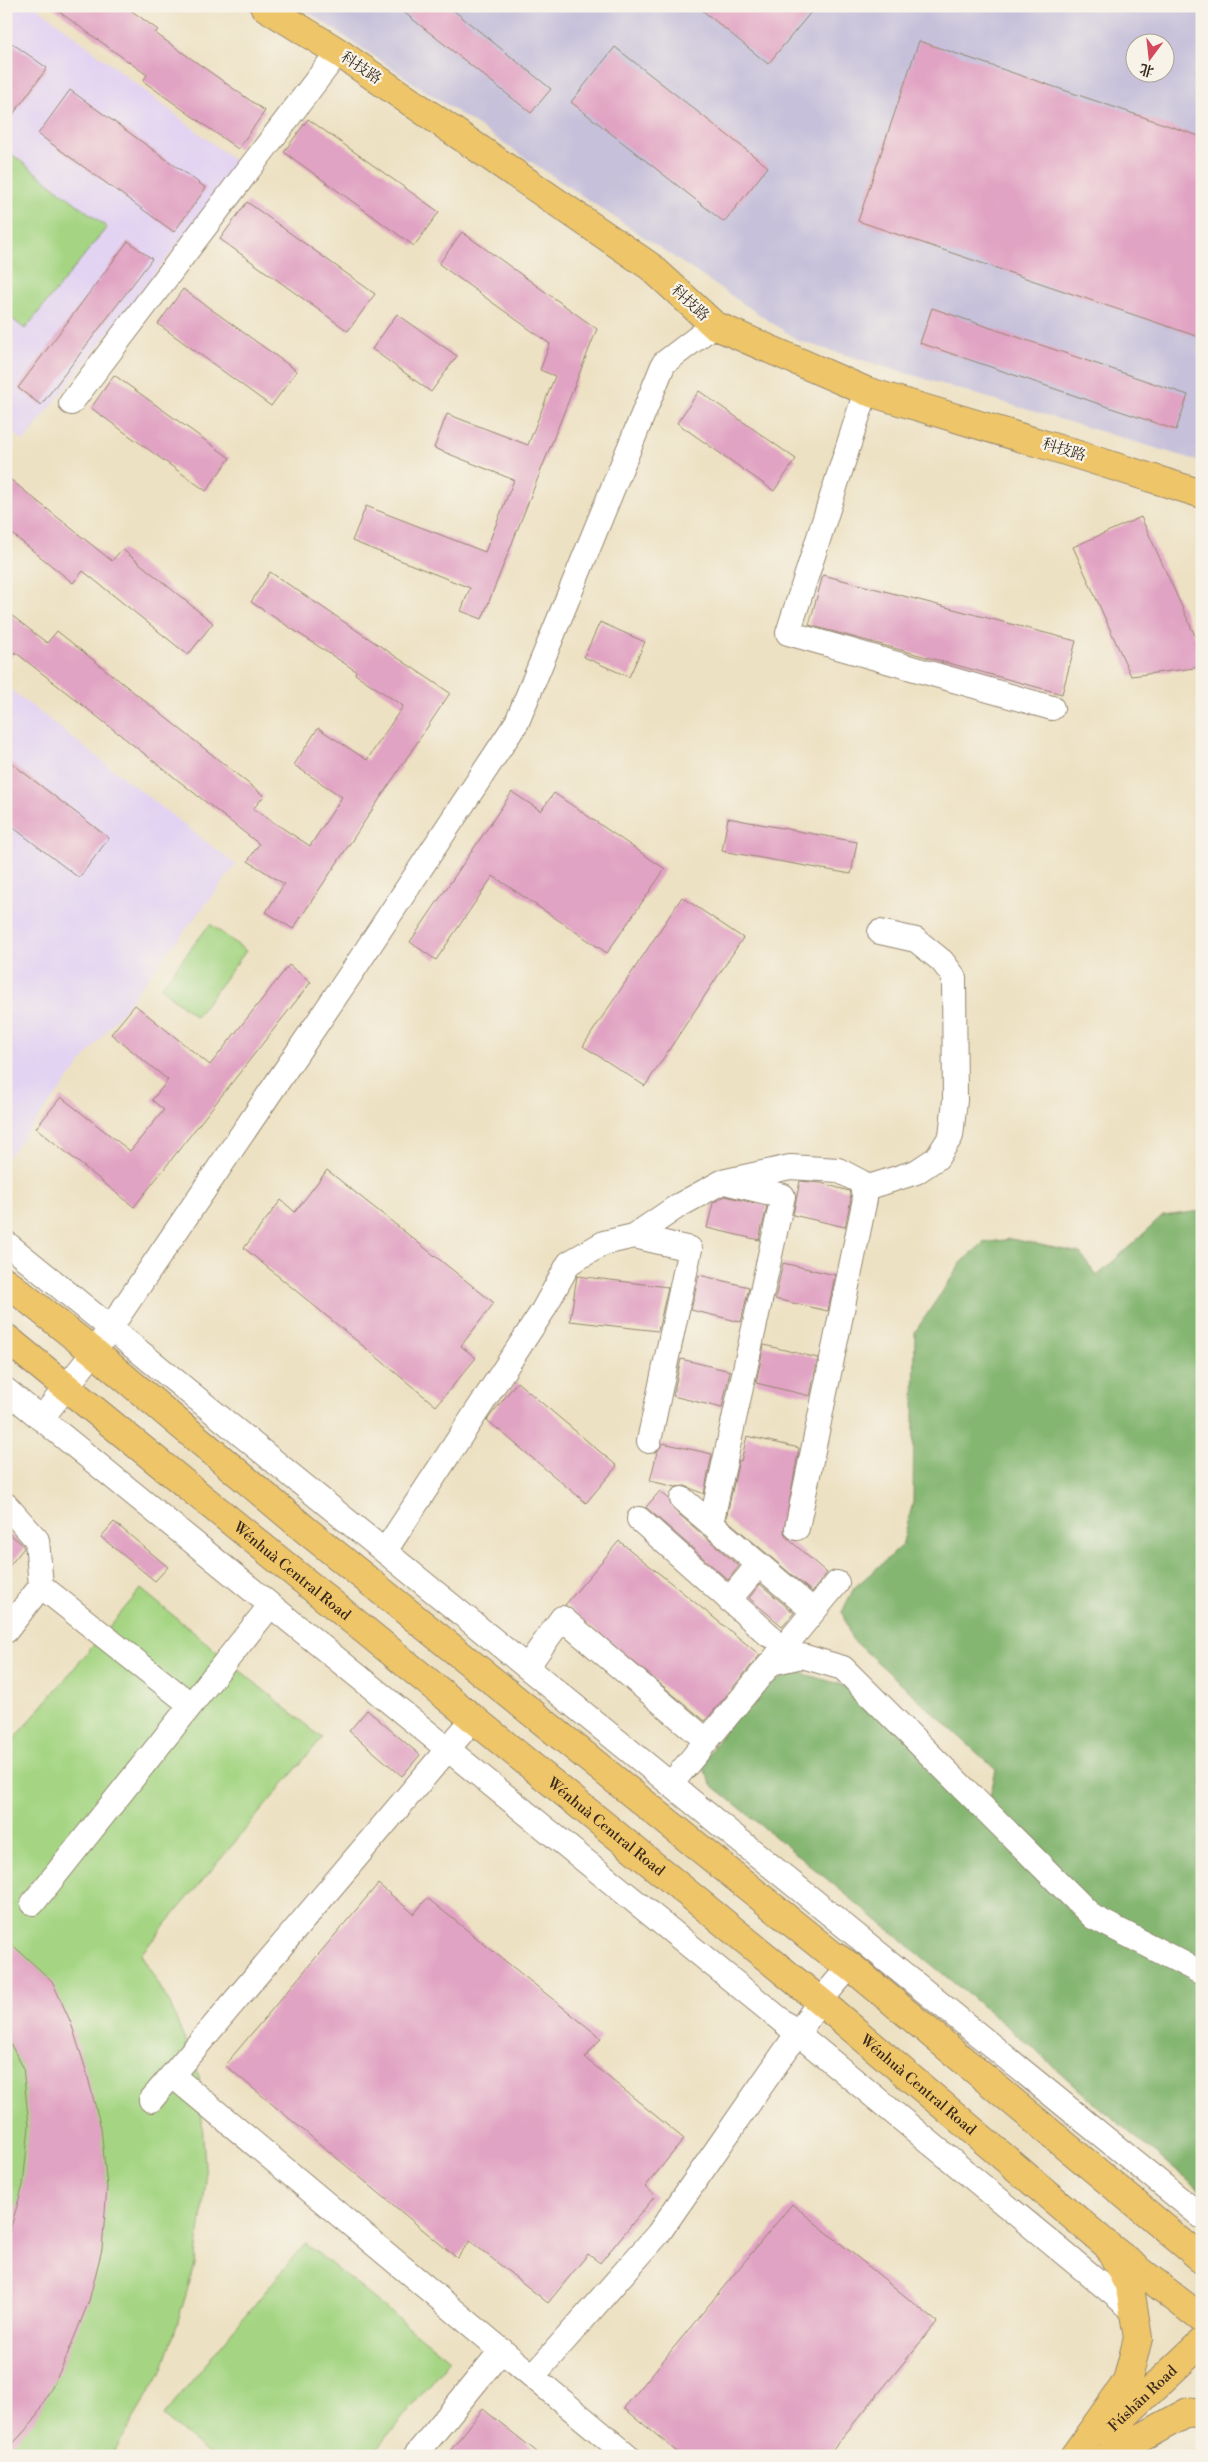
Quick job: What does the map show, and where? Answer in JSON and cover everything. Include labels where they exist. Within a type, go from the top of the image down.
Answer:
[{"type":"main road","name":"科技路","points":[[264,6],[338,52],[651,268],[714,325],[866,391],[1202,494]]},
{"type":"main road","points":[[6,1282],[94,1352],[315,1537],[831,1954],[850,1966],[1202,2259]]},
{"type":"main road","name":"Wénhuà Central Road","points":[[6,1338],[820,2000],[1107,2245],[1202,2319]]},
{"type":"main road","points":[[1156,2220],[1202,2240]]},
{"type":"main road","points":[[1074,2456],[1127,2382],[1138,2338],[1130,2288],[1107,2245]]},
{"type":"main road","name":"Fúshān Road","points":[[1083,2456],[1202,2342]]},
{"type":"main road","points":[[1108,2456],[1188,2412],[1202,2414]]},
{"type":"street","points":[[71,403],[338,52]]},
{"type":"street","points":[[41,1419],[94,1352],[348,978],[517,722],[664,363],[714,325]]},
{"type":"street","points":[[866,391],[788,633],[1052,708]]},
{"type":"street","points":[[863,1189],[916,1172],[937,1158],[950,1136],[955,1100],[954,977],[942,961],[916,940],[880,932]]},
{"type":"street","points":[[385,1551],[542,1312],[569,1263],[604,1243],[634,1236],[678,1206],[722,1182],[790,1167],[838,1170],[861,1182],[865,1199],[797,1528]]},
{"type":"street","points":[[711,1524],[783,1196],[722,1182]]},
{"type":"street","points":[[634,1236],[690,1249],[649,1441]]},
{"type":"street","points":[[6,1243],[1202,2217]]},
{"type":"street","points":[[6,1390],[797,2033],[1134,2311]]},
{"type":"street","points":[[682,1499],[804,1603]]},
{"type":"street","points":[[6,1505],[37,1540],[41,1586],[6,1630]]},
{"type":"street","points":[[639,1519],[769,1635]]},
{"type":"street","points":[[729,1600],[758,1564]]},
{"type":"street","points":[[671,1784],[837,1583]]},
{"type":"street","points":[[41,1586],[191,1705]]},
{"type":"street","points":[[33,1904],[270,1606]]},
{"type":"street","points":[[527,1667],[562,1618],[707,1740]]},
{"type":"street","points":[[771,1663],[802,1656],[843,1668],[1093,1918],[1202,1973]]},
{"type":"street","points":[[151,2100],[474,1718]]},
{"type":"street","points":[[533,2376],[658,2234],[820,2000],[850,1966]]},
{"type":"street","points":[[172,2075],[628,2456]]},
{"type":"street","points":[[415,2456],[502,2350]]},
{"type":"shaded area","points":[[6,6],[36,6],[240,165],[24,441],[6,427]]},
{"type":"shaded area","points":[[299,6],[1202,6],[1202,462],[799,341]]},
{"type":"shaded area","points":[[6,686],[236,865],[6,1159]]},
{"type":"green space","points":[[6,150],[107,227],[25,329],[6,314]]},
{"type":"green space","points":[[210,924],[246,951],[196,1017],[160,988]]},
{"type":"green space","points":[[1202,1211],[1202,2192],[1095,2104],[1031,2046],[712,1785],[701,1764],[748,1697],[794,1671],[860,1690],[987,1810],[996,1770],[851,1638],[842,1612],[854,1588],[902,1546],[913,1502],[915,1332],[962,1262],[983,1243],[1011,1239],[1080,1253],[1097,1276],[1163,1216]]},
{"type":"green space","points":[[141,1589],[322,1738],[141,1954],[170,2004],[199,2076],[206,2181],[195,2265],[164,2367],[112,2456],[6,2456],[6,1749]]},
{"type":"green space","points":[[305,2243],[450,2360],[371,2456],[211,2456],[163,2416]]},
{"type":"building","points":[[51,6],[125,6],[158,30],[155,33],[265,111],[238,149],[143,81],[147,75]]},
{"type":"building","points":[[396,6],[448,6],[551,89],[531,113]]},
{"type":"building","points":[[697,6],[816,6],[768,64]]},
{"type":"building","points":[[6,39],[47,68],[6,124]]},
{"type":"building","points":[[919,41],[1202,137],[1202,338],[858,221]]},
{"type":"building","points":[[615,47],[768,167],[724,222],[571,102]]},
{"type":"building","points":[[70,90],[206,188],[174,232],[38,134]]},
{"type":"building","points":[[308,119],[439,212],[414,246],[284,152]]},
{"type":"building","points":[[247,202],[375,294],[348,331],[220,239]]},
{"type":"building","points":[[462,232],[597,329],[482,619],[461,611],[470,588],[352,541],[366,506],[485,552],[514,480],[434,448],[447,414],[528,445],[555,376],[540,370],[550,344],[439,264]]},
{"type":"building","points":[[128,241],[152,259],[41,405],[18,388]]},
{"type":"building","points":[[183,289],[297,371],[271,406],[158,324]]},
{"type":"building","points":[[932,308],[1188,395],[1176,430],[920,343]]},
{"type":"building","points":[[397,314],[457,356],[431,392],[372,349]]},
{"type":"building","points":[[114,375],[230,458],[206,491],[91,408]]},
{"type":"building","points":[[699,391],[796,459],[774,491],[677,423]]},
{"type":"building","points":[[6,476],[112,561],[122,549],[213,623],[188,655],[83,571],[73,583],[6,529]]},
{"type":"building","points":[[1141,517],[1202,651],[1202,667],[1131,676],[1073,547]]},
{"type":"building","points":[[270,572],[450,693],[293,929],[266,912],[284,884],[248,861],[259,844],[15,652],[6,662],[6,611],[47,643],[57,631],[264,796],[253,809],[310,846],[342,797],[294,765],[318,728],[367,760],[403,706],[355,674],[356,671],[251,602]]},
{"type":"building","points":[[823,575],[1076,641],[1062,694],[809,625]]},
{"type":"building","points":[[600,622],[645,642],[629,677],[584,657]]},
{"type":"building","points":[[6,759],[109,838],[79,878],[6,822]]},
{"type":"building","points":[[512,792],[541,811],[554,793],[665,869],[607,953],[493,876],[436,960],[410,942]]},
{"type":"building","points":[[728,818],[857,842],[851,874],[722,851]]},
{"type":"building","points":[[682,897],[743,938],[645,1086],[583,1046]]},
{"type":"building","points":[[289,965],[311,982],[134,1207],[36,1128],[61,1097],[130,1151],[164,1110],[152,1100],[168,1080],[111,1034],[135,1005],[210,1065]]},
{"type":"building","points":[[327,1170],[494,1303],[461,1346],[476,1358],[436,1406],[244,1248],[281,1200],[295,1212]]},
{"type":"building","points":[[800,1181],[821,1183],[849,1191],[851,1199],[845,1227],[793,1215]]},
{"type":"building","points":[[725,1196],[767,1206],[759,1240],[707,1228],[713,1203]]},
{"type":"building","points":[[783,1263],[835,1275],[828,1311],[775,1299]]},
{"type":"building","points":[[699,1275],[749,1287],[741,1322],[691,1310]]},
{"type":"building","points":[[577,1276],[668,1287],[658,1331],[570,1321]]},
{"type":"building","points":[[764,1345],[818,1358],[810,1396],[756,1383]]},
{"type":"building","points":[[681,1359],[730,1371],[722,1408],[673,1396]]},
{"type":"building","points":[[517,1382],[617,1466],[586,1503],[487,1420]]},
{"type":"building","points":[[747,1436],[799,1448],[784,1532],[786,1537],[827,1573],[812,1592],[726,1519],[739,1460],[741,1461]]},
{"type":"building","points":[[663,1443],[712,1454],[704,1494],[685,1486],[676,1487],[650,1481],[657,1452]]},
{"type":"building","points":[[660,1491],[669,1499],[673,1509],[739,1566],[728,1580],[646,1507]]},
{"type":"building","points":[[114,1522],[168,1567],[155,1581],[101,1537]]},
{"type":"building","points":[[6,1531],[22,1544],[24,1548],[6,1570]]},
{"type":"building","points":[[619,1541],[760,1655],[705,1721],[565,1605]]},
{"type":"building","points":[[760,1584],[794,1613],[782,1626],[749,1598]]},
{"type":"building","points":[[367,1710],[420,1755],[402,1776],[349,1731]]},
{"type":"building","points":[[378,1884],[414,1914],[427,1898],[601,2038],[585,2058],[684,2139],[645,2187],[655,2196],[600,2263],[588,2254],[548,2303],[470,2241],[457,2258],[225,2065]]},
{"type":"building","points":[[6,1939],[52,1981],[71,2023],[86,2070],[101,2128],[107,2187],[102,2249],[89,2301],[63,2365],[34,2421],[6,2451],[6,2244],[23,2185],[29,2126],[23,2067],[6,2036]]},
{"type":"building","points":[[792,2204],[937,2322],[827,2456],[682,2456],[624,2408]]},
{"type":"building","points":[[483,2409],[542,2456],[446,2456]]}]
